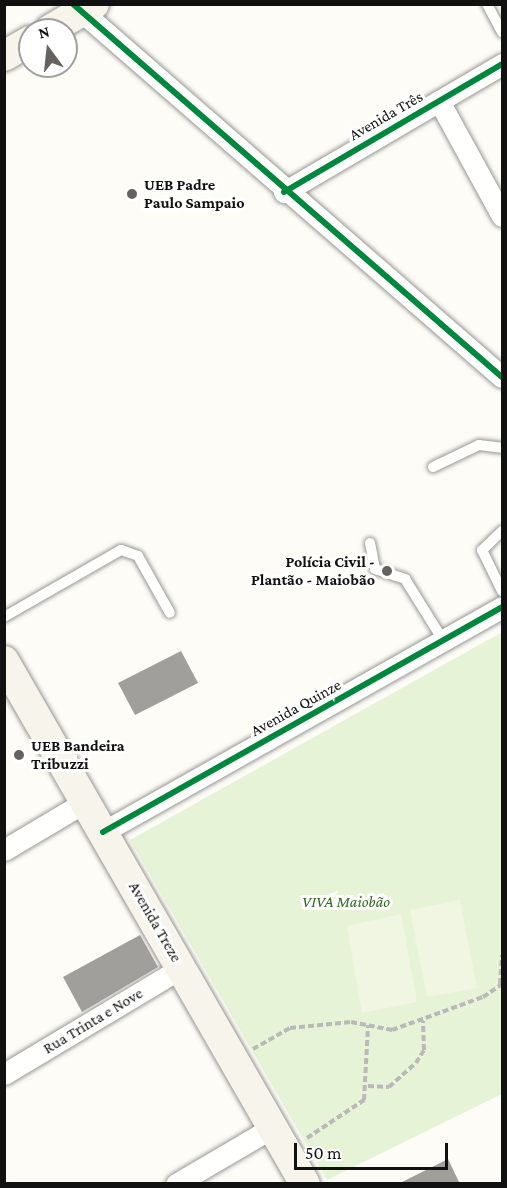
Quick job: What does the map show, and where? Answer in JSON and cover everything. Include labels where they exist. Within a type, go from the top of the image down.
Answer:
[{"type":"main road","points":[[67,18],[82,8]]},
{"type":"main road","points":[[4,56],[18,48]]},
{"type":"main road","name":"Avenida Treze","points":[[4,661],[305,1184]]},
{"type":"street","points":[[82,8],[284,192],[502,378]]},
{"type":"street","name":"Avenida Três","points":[[284,192],[502,64]]},
{"type":"street","points":[[439,101],[502,216]]},
{"type":"street","name":"Avenida Quinze","points":[[103,832],[502,607]]},
{"type":"street","points":[[4,850],[85,802]]},
{"type":"street","name":"Rua Trinta e Nove","points":[[4,1074],[181,968]]},
{"type":"street","points":[[176,1184],[278,1138]]},
{"type":"lane","points":[[487,4],[502,32]]},
{"type":"lane","points":[[434,467],[479,445],[502,448]]},
{"type":"lane","points":[[502,531],[483,550],[502,591]]},
{"type":"lane","points":[[370,543],[375,569],[405,579],[444,640]]},
{"type":"lane","points":[[4,617],[121,550],[138,556],[170,613]]},
{"type":"path","points":[[234,1060],[290,1028],[368,1025],[392,1030],[423,1021],[483,997],[501,984],[502,955]]},
{"type":"path","points":[[368,1086],[389,1087],[416,1063],[424,1050],[423,1021]]},
{"type":"path","points":[[278,1138],[318,1133],[364,1100],[368,1086],[368,1025]]},
{"type":"green space","name":"VIVA Maiobão","points":[[502,632],[502,1094],[327,1180],[130,840]]},
{"type":"green space","points":[[460,900],[477,988],[427,997],[410,910]]},
{"type":"green space","points":[[401,914],[417,1002],[362,1013],[347,926]]},
{"type":"building","points":[[181,651],[198,683],[135,715],[118,683]]},
{"type":"building","points":[[140,935],[158,967],[82,1012],[63,977]]},
{"type":"building","points":[[448,1159],[460,1184],[398,1184]]},
{"type":"cycle path","points":[[73,4],[502,377]]},
{"type":"cycle path","points":[[284,192],[502,64]]},
{"type":"cycle path","points":[[103,832],[502,607]]},
{"type":"place","name":"UEB Padre Paulo Sampaio","points":[[132,194]]},
{"type":"place","name":"Polícia Civil - Plantão - Maiobão","points":[[387,571]]},
{"type":"place","name":"UEB Bandeira Tribuzzi","points":[[19,755]]}]
